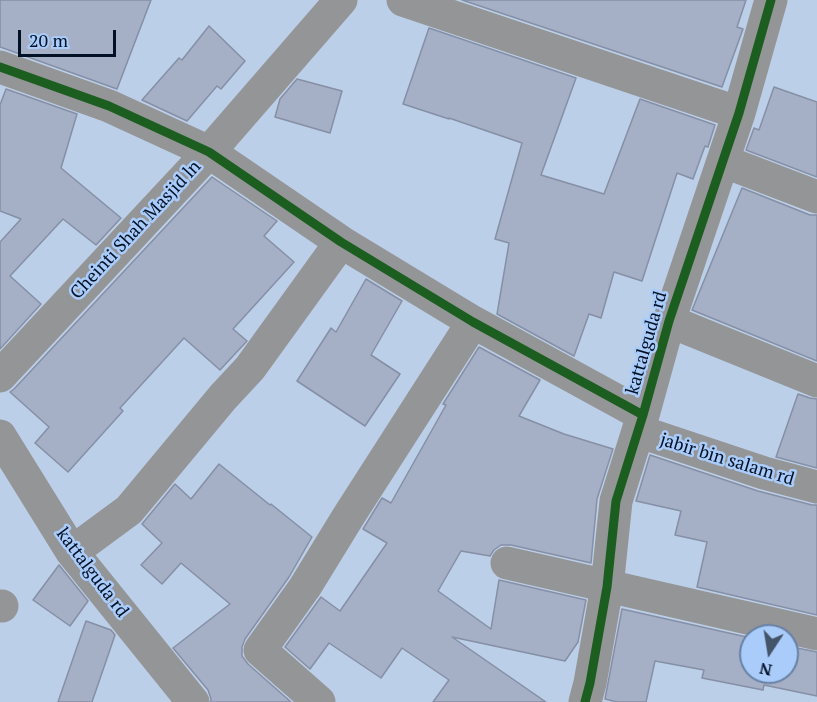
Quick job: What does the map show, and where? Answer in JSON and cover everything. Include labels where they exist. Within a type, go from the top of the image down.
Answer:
[{"type":"street","name":"Cheinti Shah Masjid ln","points":[[0,376],[209,152],[340,0]]},
{"type":"street","points":[[403,0],[739,112]]},
{"type":"street","name":"kattalguda rd","points":[[585,702],[607,587],[616,501],[669,321],[739,112],[771,0]]},
{"type":"street","name":"jabir bin salam rd","points":[[0,67],[110,106],[209,152],[341,242],[640,423],[764,473],[817,487]]},
{"type":"street","points":[[723,161],[817,197]]},
{"type":"street","points":[[72,552],[129,510],[223,396],[250,368],[341,242]]},
{"type":"street","points":[[669,321],[817,381]]},
{"type":"street","points":[[319,702],[260,650],[305,587],[473,322]]},
{"type":"street","name":"kattalguda rd","points":[[0,436],[72,552],[193,702]]},
{"type":"street","points":[[507,563],[817,634]]},
{"type":"building","points":[[0,0],[151,0],[117,89],[0,47]]},
{"type":"building","points":[[462,0],[746,0],[737,27],[743,29],[722,87]]},
{"type":"building","points":[[209,26],[245,61],[221,89],[217,86],[187,121],[142,100],[179,58],[182,60]]},
{"type":"building","points":[[429,28],[576,78],[541,175],[604,194],[640,99],[715,125],[708,147],[705,146],[693,179],[677,173],[642,281],[614,272],[601,318],[589,314],[574,356],[497,314],[509,243],[495,239],[522,143],[403,104]]},
{"type":"building","points":[[297,79],[342,91],[330,133],[275,117],[280,99]]},
{"type":"building","points":[[774,87],[817,102],[817,177],[746,150],[754,128],[759,130]]},
{"type":"building","points":[[6,89],[77,114],[61,168],[121,218],[96,245],[63,219],[10,276],[41,304],[0,349],[0,242],[21,219],[0,211],[0,105]]},
{"type":"building","points":[[212,177],[277,221],[264,236],[294,262],[233,329],[247,341],[220,370],[184,338],[120,408],[123,411],[68,472],[35,443],[49,427],[10,392]]},
{"type":"building","points":[[742,188],[810,215],[817,215],[817,361],[692,310]]},
{"type":"building","points":[[366,279],[402,301],[371,355],[400,374],[365,426],[297,381],[331,328],[336,332]]},
{"type":"building","points":[[479,347],[540,380],[519,416],[564,434],[613,449],[597,499],[591,563],[511,545],[501,545],[490,556],[461,551],[438,591],[491,629],[499,580],[586,600],[578,642],[565,661],[452,637],[546,702],[433,702],[449,680],[402,648],[381,678],[329,643],[310,669],[285,647],[321,597],[340,611],[387,543],[363,529],[382,498],[391,503],[446,405],[443,404]]},
{"type":"building","points":[[798,394],[817,399],[817,468],[776,457]]},
{"type":"building","points":[[650,455],[758,491],[817,505],[817,615],[697,587],[707,542],[675,535],[681,511],[636,501]]},
{"type":"building","points":[[219,464],[312,537],[289,577],[245,639],[242,647],[242,656],[248,664],[291,702],[211,702],[208,690],[173,648],[230,604],[181,563],[162,584],[141,565],[162,543],[142,524],[175,484],[191,499]]},
{"type":"building","points":[[59,565],[88,601],[70,626],[33,600]]},
{"type":"building","points":[[622,609],[739,635],[739,684],[799,684],[799,648],[817,652],[817,696],[764,685],[763,690],[702,678],[704,670],[655,661],[646,702],[617,702],[605,699]]},
{"type":"building","points":[[86,621],[111,630],[115,635],[92,702],[58,702]]},
{"type":"cycle path","points":[[585,702],[607,587],[616,501],[669,321],[739,113],[771,0]]},
{"type":"cycle path","points":[[0,67],[109,106],[209,152],[341,242],[473,322],[643,415]]}]
